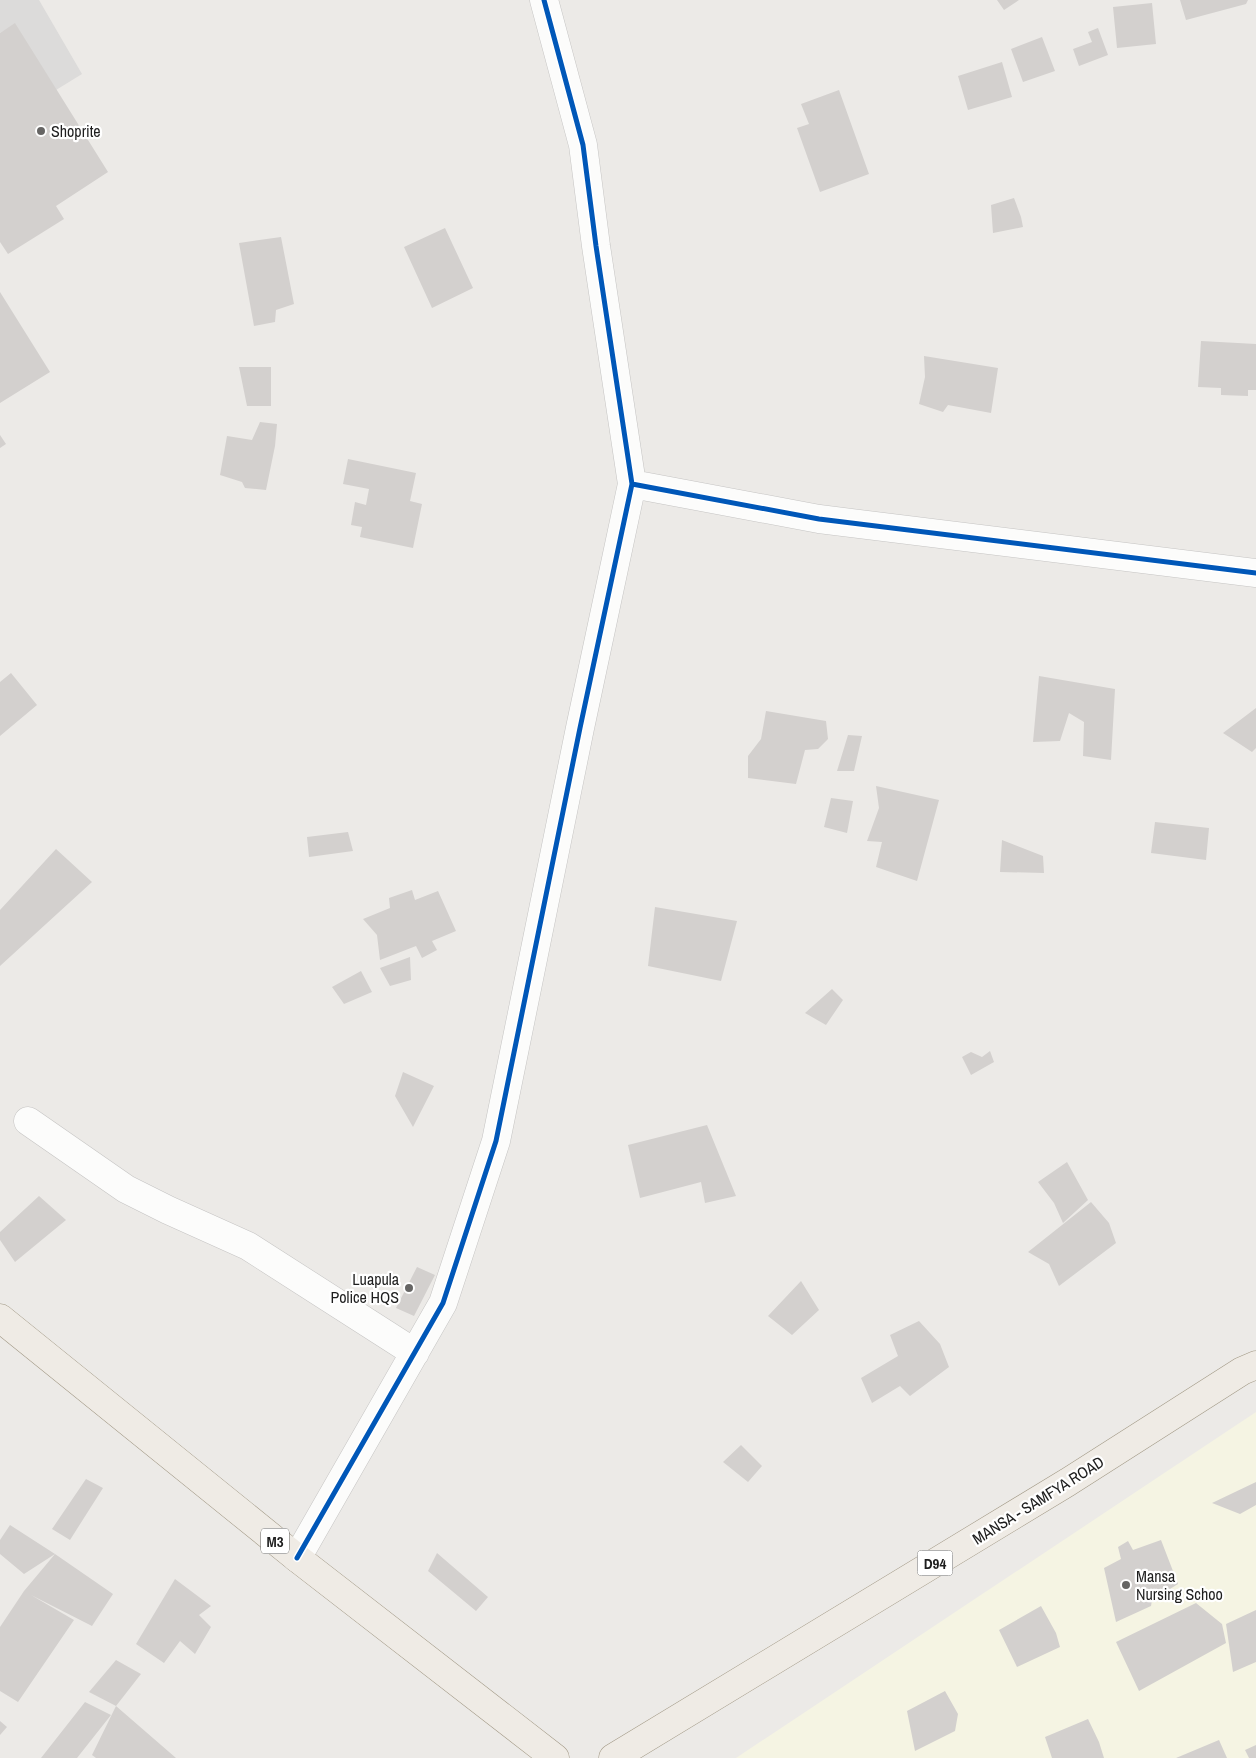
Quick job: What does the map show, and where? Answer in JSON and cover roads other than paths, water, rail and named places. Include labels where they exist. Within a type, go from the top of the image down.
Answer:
[{"type":"main road","name":"M3","points":[[0,1318],[297,1558],[555,1758]]},
{"type":"main road","name":"MANSA - SAMFYA ROAD","points":[[613,1758],[1068,1482],[1242,1371],[1256,1365]]},
{"type":"street","points":[[297,1558],[443,1302],[496,1141],[582,718],[632,484],[596,246],[583,145],[544,0]]},
{"type":"street","points":[[632,484],[820,519],[1256,573]]},
{"type":"street","points":[[28,1121],[126,1189],[248,1246],[415,1353]]},
{"type":"place","name":"Shoprite","points":[[41,131]]},
{"type":"place","name":"Luapula Police HQS","points":[[409,1288]]},
{"type":"place","name":"Mansa Nursing Schoo","points":[[1126,1585]]}]
